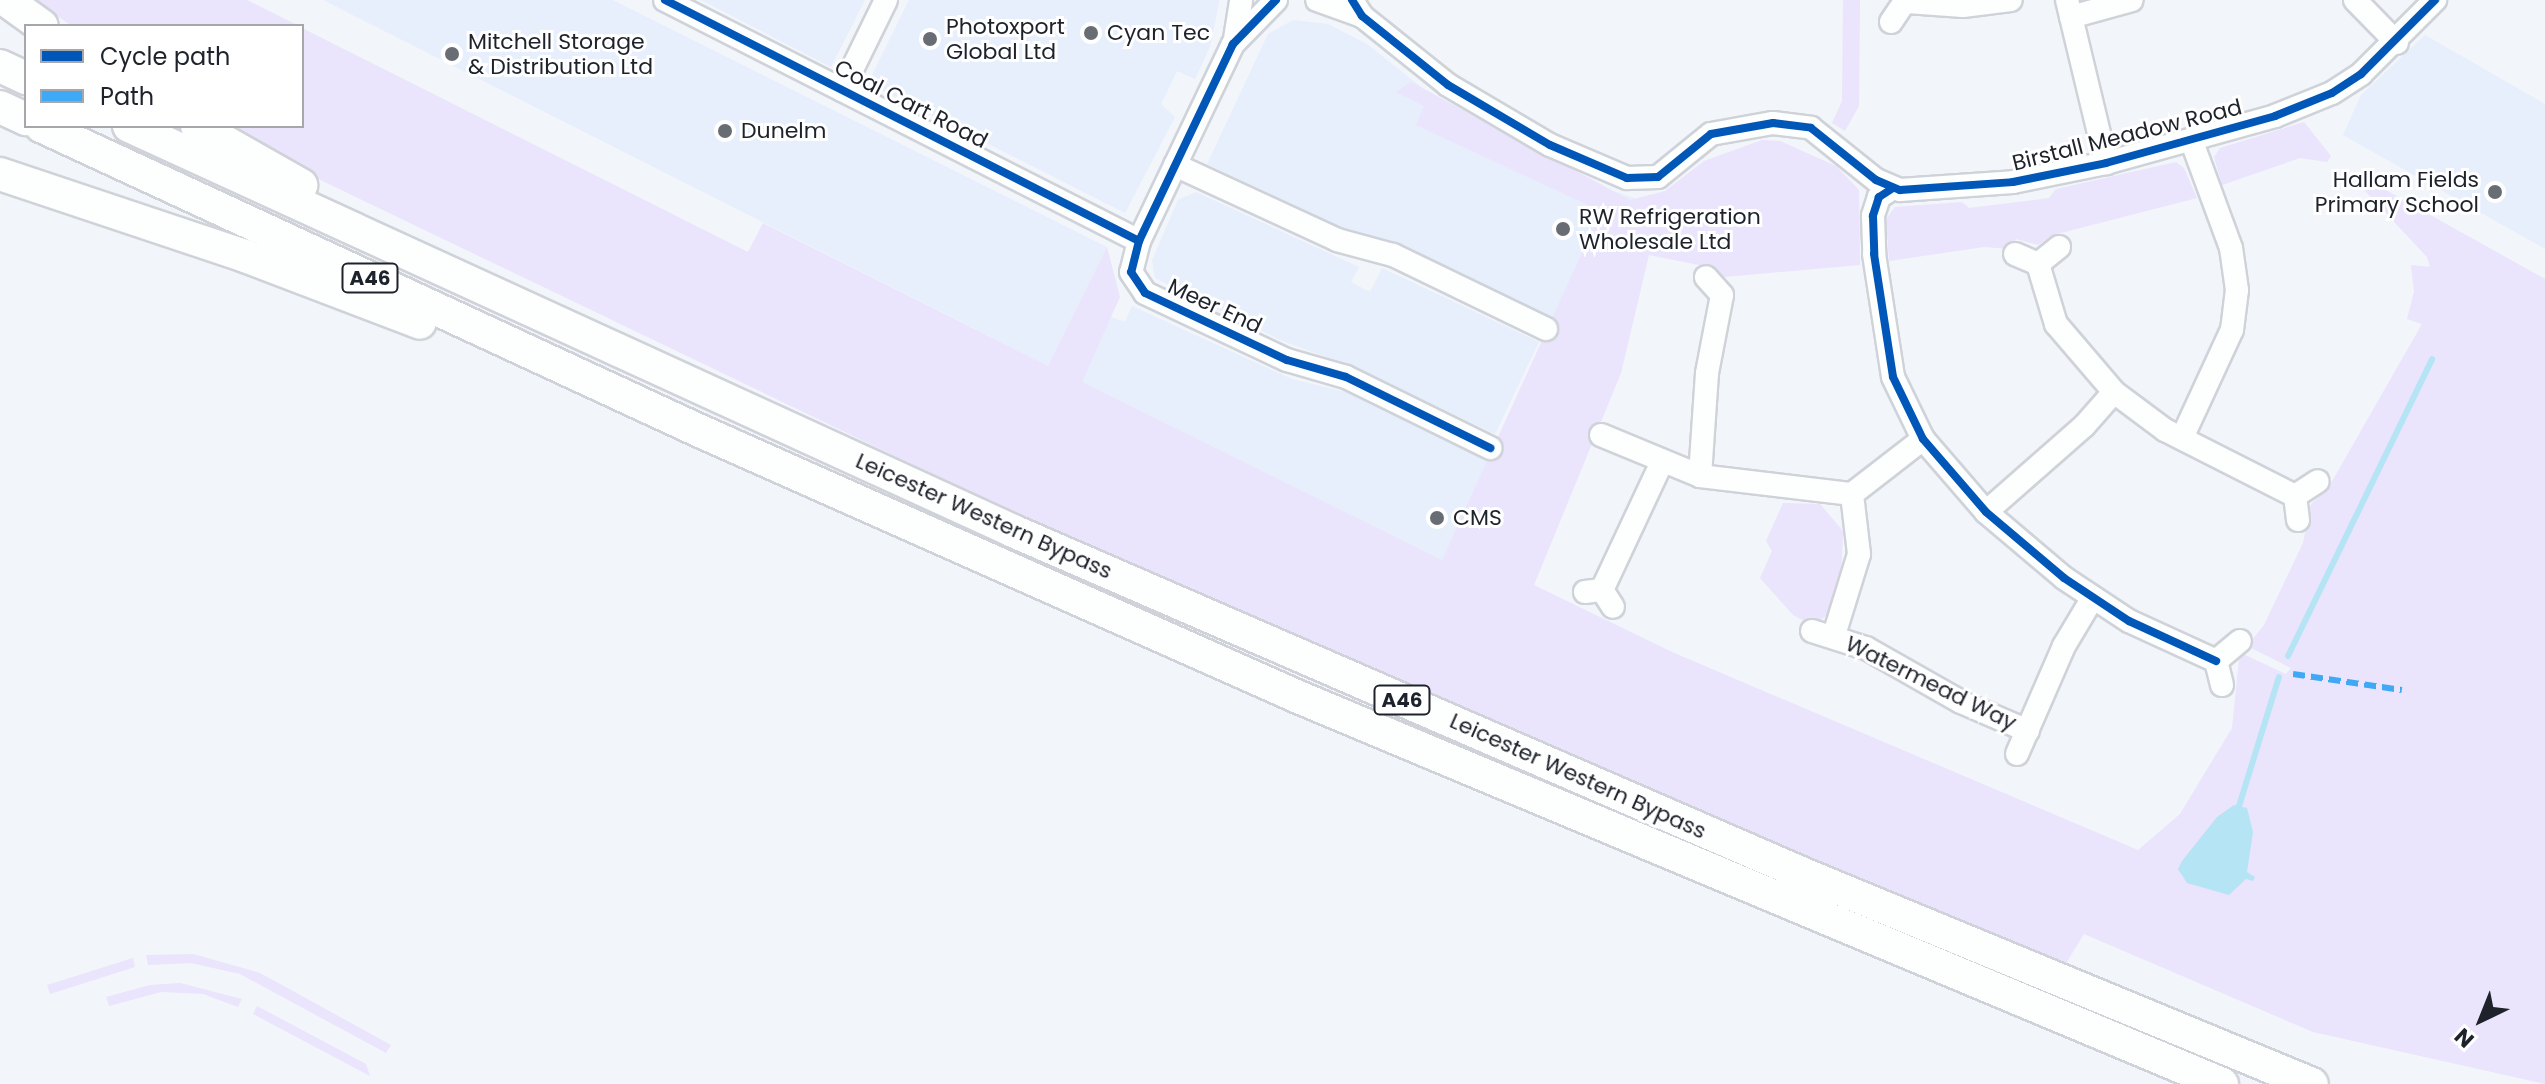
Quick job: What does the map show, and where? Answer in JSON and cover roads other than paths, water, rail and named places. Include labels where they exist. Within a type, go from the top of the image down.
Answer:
[{"type":"highway","points":[[6,0],[39,24]]},
{"type":"highway","points":[[0,66],[24,77]]},
{"type":"highway","points":[[0,107],[24,118]]},
{"type":"highway","name":"A46","points":[[45,128],[700,431]]},
{"type":"highway","name":"A46","points":[[133,128],[499,298]]},
{"type":"highway","points":[[201,128],[499,298]]},
{"type":"highway","points":[[0,174],[245,256],[700,431]]},
{"type":"highway","name":"Leicester Western Bypass","points":[[499,298],[1013,531],[1794,870],[2312,1084]]},
{"type":"highway","name":"Leicester Western Bypass","points":[[700,431],[1296,696],[2222,1084]]},
{"type":"street","name":"Coal Cart Road","points":[[665,0],[1139,241]]},
{"type":"street","points":[[842,90],[886,0]]},
{"type":"street","name":"Meer End","points":[[1241,0],[1233,44],[1139,241],[1131,272],[1145,293],[1287,360],[1346,377],[1490,448]]},
{"type":"street","name":"Meer End","points":[[1233,44],[1276,0]]},
{"type":"street","points":[[1317,0],[1357,8],[1448,85],[1550,145],[1627,178],[1658,177],[1711,134],[1773,123],[1811,128],[1829,138],[1861,169],[1893,188],[1879,197],[1873,216],[1874,254],[1893,377],[1923,439],[1986,512],[2092,599],[2216,661],[2222,685]]},
{"type":"street","points":[[1891,22],[1906,1],[1963,6],[2011,0]]},
{"type":"street","points":[[2106,163],[2069,8],[2132,0]]},
{"type":"street","points":[[2355,0],[2397,43]]},
{"type":"street","name":"Birstall Meadow Road","points":[[1893,188],[2009,182],[2192,142],[2332,93],[2397,43],[2435,0]]},
{"type":"street","points":[[2182,438],[2227,341],[2237,290],[2231,248],[2192,142]]},
{"type":"street","points":[[1175,165],[1337,240],[1393,255],[1546,329]]},
{"type":"street","points":[[2038,264],[2059,247]]},
{"type":"street","points":[[2015,254],[2038,264],[2056,324],[2114,392],[2182,438],[2295,496]]},
{"type":"street","points":[[1700,476],[1707,373],[1722,295],[1706,277]]},
{"type":"street","points":[[1986,512],[2084,426],[2114,392]]},
{"type":"street","points":[[1601,435],[1661,464],[1700,476],[1852,494],[1923,439]]},
{"type":"street","points":[[1600,596],[1661,464]]},
{"type":"street","points":[[2295,496],[2318,481]]},
{"type":"street","name":"Watermead Way","points":[[1852,494],[1859,554],[1823,633],[2028,731]]},
{"type":"street","points":[[2295,496],[2298,520]]},
{"type":"street","name":"Watermead Way","points":[[2017,754],[2064,646],[2092,599]]},
{"type":"street","points":[[2216,661],[2240,641]]},
{"type":"water","points":[[2234,805],[2247,808],[2253,832],[2247,872],[2255,877],[2253,881],[2246,879],[2229,895],[2187,883],[2178,869],[2182,861],[2217,817]]},
{"type":"waterway","points":[[2288,656],[2432,359]]},
{"type":"waterway","points":[[2239,806],[2279,677]]},
{"type":"place","name":"Cyan Tec","points":[[1091,33]]},
{"type":"place","name":"Photoxport Global Ltd","points":[[930,39]]},
{"type":"place","name":"Mitchell Storage & Distribution Ltd","points":[[452,54]]},
{"type":"place","name":"Dunelm","points":[[725,131]]},
{"type":"place","name":"Hallam Fields Primary School","points":[[2495,192]]},
{"type":"place","name":"RW Refrigeration Wholesale Ltd","points":[[1563,229]]},
{"type":"place","name":"CMS","points":[[1437,518]]}]
